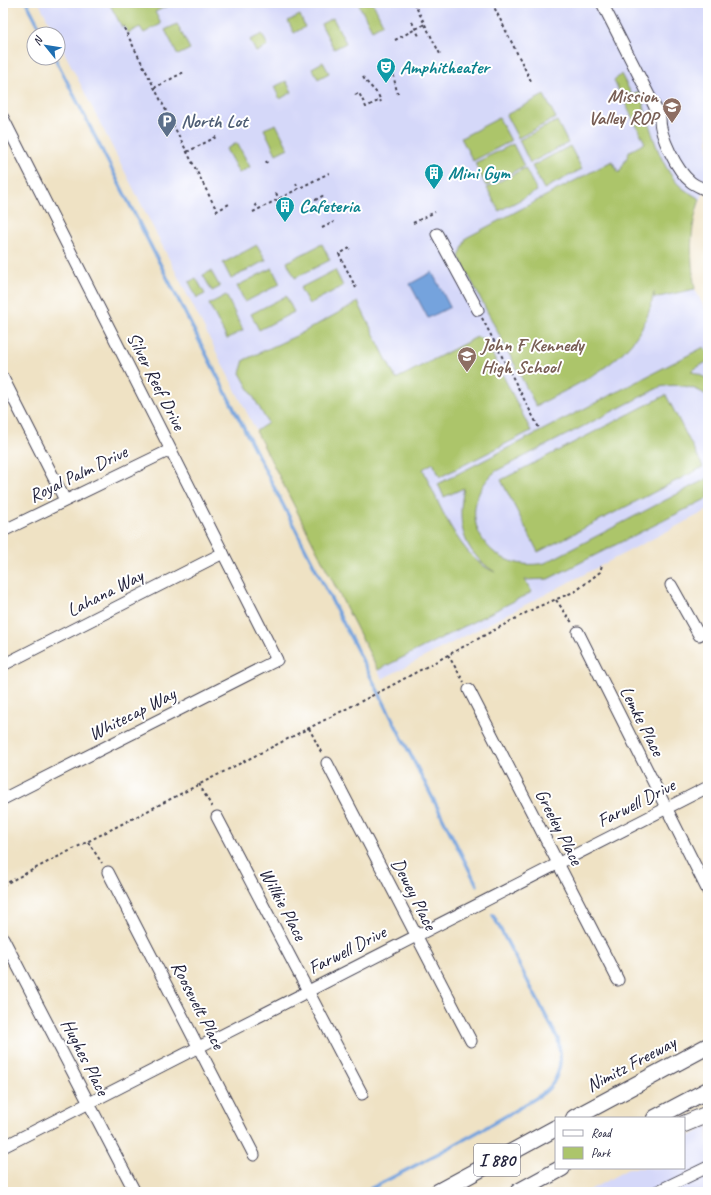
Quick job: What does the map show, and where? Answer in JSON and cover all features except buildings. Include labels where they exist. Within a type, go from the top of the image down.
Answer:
[{"type":"highway","points":[[690,1055],[708,1039]]},
{"type":"highway","name":"Nimitz Freeway","points":[[576,1117],[708,1046]]},
{"type":"highway","points":[[657,1117],[708,1090]]},
{"type":"highway","points":[[685,1124],[708,1114]]},
{"type":"highway","name":"I 880","points":[[438,1192],[555,1129]]},
{"type":"highway","name":"I 880","points":[[518,1192],[560,1169]]},
{"type":"street","points":[[602,3],[660,117],[659,126],[662,135],[681,172],[692,182],[708,191]]},
{"type":"street","name":"Silver Reef Drive","points":[[4,122],[277,660]]},
{"type":"street","points":[[436,234],[478,310]]},
{"type":"street","points":[[3,378],[6,391],[65,500]]},
{"type":"street","name":"Royal Palm Drive","points":[[3,531],[170,450]]},
{"type":"street","name":"Lahana Way","points":[[3,665],[223,553]]},
{"type":"street","points":[[671,585],[699,635],[708,630]]},
{"type":"street","name":"Lemke Place","points":[[578,632],[708,891]]},
{"type":"street","name":"Whitecap Way","points":[[3,799],[277,660]]},
{"type":"street","name":"Greeley Place","points":[[469,690],[618,980]]},
{"type":"street","name":"Dewey Place","points":[[327,763],[415,936],[471,1041]]},
{"type":"street","name":"Farwell Drive","points":[[3,1147],[708,787]]},
{"type":"street","name":"Willkie Place","points":[[217,817],[362,1094]]},
{"type":"street","name":"Roosevelt Place","points":[[108,872],[254,1154]]},
{"type":"street","name":"Hughes Place","points":[[3,938],[135,1192]]},
{"type":"street","points":[[656,1192],[708,1167]]},
{"type":"path","points":[[414,3],[440,54]]},
{"type":"path","points":[[492,3],[532,83]]},
{"type":"path","points":[[412,22],[419,36]]},
{"type":"path","points":[[395,40],[425,24]]},
{"type":"path","points":[[124,28],[217,211],[229,204]]},
{"type":"path","points":[[390,63],[398,94]]},
{"type":"path","points":[[154,88],[184,72]]},
{"type":"path","points":[[355,95],[358,93],[366,107],[381,101],[378,93],[367,84],[363,77]]},
{"type":"path","points":[[187,152],[218,136]]},
{"type":"path","points":[[252,212],[329,173]]},
{"type":"path","points":[[296,183],[298,189]]},
{"type":"path","points":[[276,193],[279,198]]},
{"type":"path","points":[[310,203],[324,195]]},
{"type":"path","points":[[255,204],[258,209]]},
{"type":"path","points":[[413,223],[436,212]]},
{"type":"path","points":[[322,228],[334,222]]},
{"type":"path","points":[[350,248],[339,254],[356,288]]},
{"type":"path","points":[[478,310],[539,428]]},
{"type":"path","points":[[3,885],[387,688],[448,654],[576,591],[600,572],[602,565]]},
{"type":"path","points":[[555,600],[578,632]]},
{"type":"path","points":[[448,654],[469,690]]},
{"type":"path","points":[[308,728],[327,763]]},
{"type":"path","points":[[199,784],[217,817]]},
{"type":"path","points":[[88,842],[108,872]]},
{"type":"shaded area","name":"John F Kennedy High School","points":[[39,3],[708,3],[708,182],[693,219],[690,240],[695,289],[708,315],[708,510],[382,679],[66,56],[66,26],[51,26]]},
{"type":"shaded area","points":[[708,1126],[708,1192],[586,1192],[628,1169],[685,1169],[685,1138]]},
{"type":"green space","points":[[109,3],[173,3],[155,12],[161,24],[144,33],[140,27],[128,33],[124,26],[122,27]]},
{"type":"green space","points":[[362,3],[373,3],[383,24],[372,30],[359,5]]},
{"type":"green space","points":[[300,15],[305,27],[294,33],[288,21]]},
{"type":"green space","points":[[333,18],[346,43],[334,49],[321,24]]},
{"type":"green space","points":[[177,24],[190,49],[178,55],[165,30]]},
{"type":"green space","points":[[262,34],[268,46],[256,52],[250,40]]},
{"type":"green space","points":[[323,62],[329,73],[318,79],[312,68]]},
{"type":"green space","points":[[621,74],[632,95],[640,92],[658,151],[670,173],[682,188],[700,199],[692,233],[691,254],[695,289],[654,298],[654,292],[648,315],[638,334],[626,350],[593,375],[536,406],[459,257],[466,238],[612,161],[619,173],[630,151],[645,143],[614,81]]},
{"type":"green space","points":[[286,81],[292,92],[280,99],[274,87]]},
{"type":"green space","points":[[544,95],[556,118],[518,138],[506,115]]},
{"type":"green space","points":[[499,118],[511,141],[473,161],[461,138]]},
{"type":"green space","points":[[557,121],[568,143],[530,163],[519,140]]},
{"type":"green space","points":[[276,124],[288,148],[276,154],[264,129]]},
{"type":"green space","points":[[237,143],[250,167],[239,173],[226,149]]},
{"type":"green space","points":[[513,144],[524,166],[486,186],[475,163]]},
{"type":"green space","points":[[570,146],[582,169],[544,189],[532,166]]},
{"type":"green space","points":[[525,168],[537,191],[499,211],[487,188]]},
{"type":"green space","points":[[322,244],[330,260],[295,278],[287,262]]},
{"type":"green space","points":[[257,245],[266,260],[231,279],[223,263]]},
{"type":"green space","points":[[272,268],[280,284],[245,302],[237,286]]},
{"type":"green space","points":[[335,270],[343,286],[309,304],[300,288]]},
{"type":"green space","points":[[211,271],[220,287],[212,291],[203,275]]},
{"type":"green space","points":[[196,278],[205,294],[197,298],[189,282]]},
{"type":"green space","points":[[226,295],[243,330],[227,339],[209,304]]},
{"type":"green space","points":[[286,296],[294,312],[259,330],[251,314]]},
{"type":"green space","points":[[358,302],[396,379],[477,337],[485,340],[531,431],[440,477],[433,463],[423,469],[443,513],[452,528],[471,555],[482,565],[495,572],[476,556],[464,536],[461,514],[464,488],[444,497],[438,484],[704,347],[708,354],[708,361],[691,371],[708,379],[708,396],[685,386],[673,385],[660,387],[496,471],[482,487],[476,504],[475,521],[481,536],[491,550],[506,559],[524,564],[545,563],[708,478],[708,498],[548,579],[525,580],[532,592],[378,670],[256,431],[268,423],[240,373],[244,360],[298,335]]},
{"type":"green space","points":[[666,395],[703,467],[538,552],[501,480]]},
{"type":"water","points":[[432,272],[450,307],[428,318],[410,284]]},
{"type":"waterway","points":[[27,3],[39,26]]},
{"type":"waterway","points":[[59,66],[477,885]]},
{"type":"waterway","points":[[364,1192],[442,1152],[500,1119],[542,1094],[550,1087],[556,1078],[560,1062],[558,1039],[493,915]]},
{"type":"place","name":"Amphitheater","points":[[386,84]]},
{"type":"place","name":"Mission Valley ROP","points":[[672,124]]},
{"type":"place","name":"North Lot","points":[[167,138]]},
{"type":"place","name":"Mini Gym","points":[[434,190]]},
{"type":"place","name":"Cafeteria","points":[[285,223]]},
{"type":"place","name":"John F Kennedy High School","points":[[467,373]]}]
